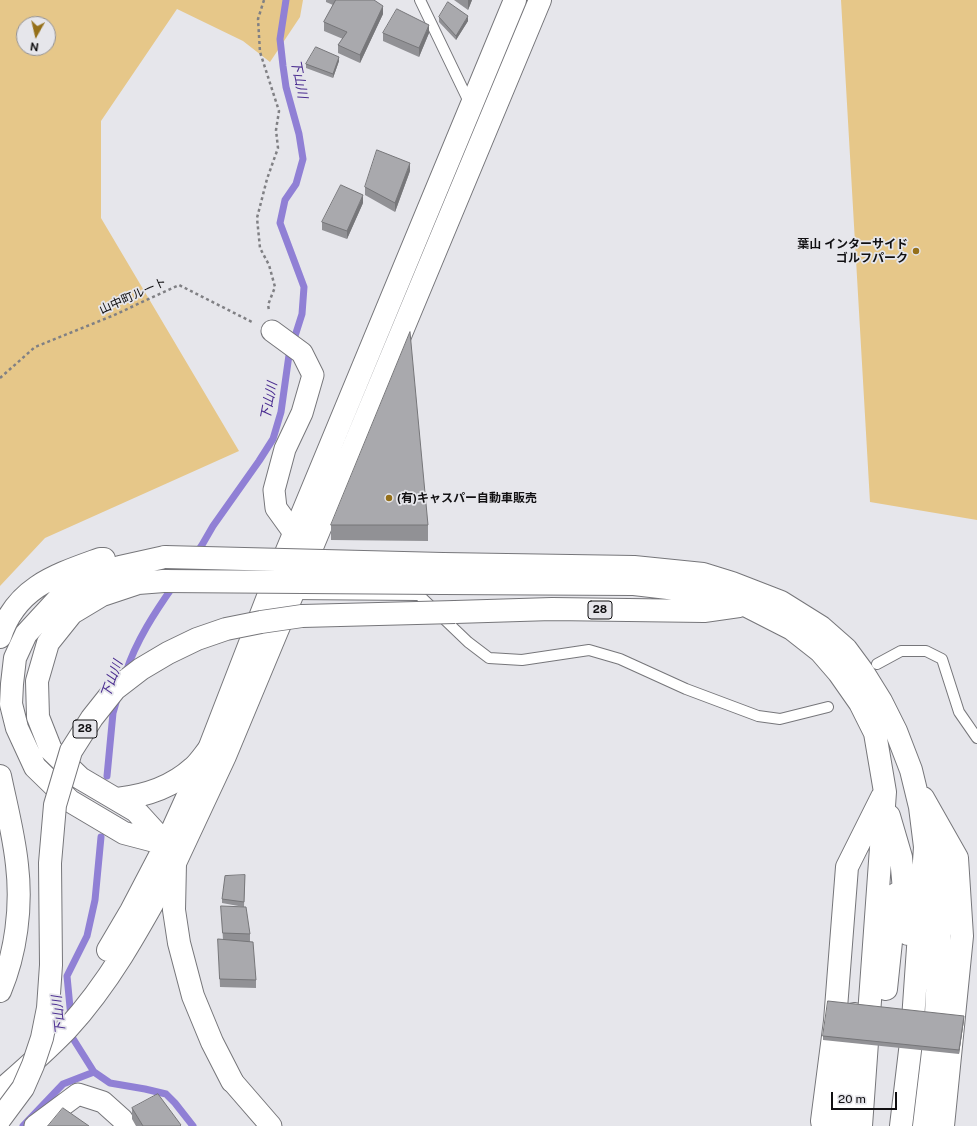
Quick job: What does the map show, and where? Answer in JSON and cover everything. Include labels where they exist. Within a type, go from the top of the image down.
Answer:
[{"type":"main road","points":[[85,995],[166,844],[209,749],[269,594],[515,0]]},
{"type":"main road","points":[[0,1091],[50,1036],[64,1011],[85,995],[121,958],[144,920],[175,863],[226,756],[540,0]]},
{"type":"main road","points":[[166,557],[120,567],[92,576],[62,594],[26,634],[15,658],[11,704],[17,728],[35,767],[70,801],[124,833],[166,844]]},
{"type":"main road","points":[[0,637],[3,628],[14,608],[33,589],[58,574],[100,559],[166,557],[634,584],[702,592],[745,605],[792,629],[820,651],[839,673],[860,703],[875,733],[885,797],[901,857],[909,943],[889,1126]]},
{"type":"main road","points":[[232,1081],[212,1042],[193,996],[179,943],[174,910],[175,863],[166,844],[136,811],[80,778],[51,750],[38,717],[37,681],[48,643],[72,613],[102,595],[138,583],[634,567],[703,574],[732,583],[781,602],[821,627],[846,649],[881,700],[911,770],[920,806],[925,847],[912,1034],[901,1126]]},
{"type":"main road","name":"28","points":[[0,1119],[23,1088],[33,1065],[42,1038],[48,1008],[51,965],[50,863],[55,805],[71,751],[92,718],[115,689],[141,669],[168,653],[197,639],[226,629],[302,616],[552,610],[704,611],[745,605]]},
{"type":"main road","points":[[117,800],[133,798],[155,792],[174,783],[194,768],[209,749]]},
{"type":"main road","points":[[0,776],[17,866],[19,902],[14,947],[5,980],[0,991]]},
{"type":"main road","points":[[913,781],[957,858],[962,936],[943,1126]]},
{"type":"main road","points":[[861,1126],[885,797]]},
{"type":"main road","points":[[823,1126],[822,1121],[835,1021],[846,866],[885,797]]},
{"type":"main road","points":[[842,1126],[868,862],[883,826]]},
{"type":"main road","points":[[924,1126],[935,1035],[944,836]]},
{"type":"main road","points":[[875,1126],[894,906],[901,857]]},
{"type":"main road","points":[[0,1073],[50,1036]]},
{"type":"street","points":[[275,333],[302,353],[313,375],[302,413],[285,449],[274,490],[276,508],[294,533]]},
{"type":"street","points":[[232,1081],[271,1126]]},
{"type":"street","points":[[35,1126],[78,1094],[103,1102],[122,1119],[126,1126]]},
{"type":"lane","points":[[420,0],[471,106]]},
{"type":"lane","points":[[269,594],[419,595],[468,642],[489,658],[522,660],[589,650],[620,659],[686,689],[758,716],[780,719],[828,707]]},
{"type":"lane","points":[[877,664],[901,651],[926,651],[942,659],[959,712],[977,738]]},
{"type":"path","points":[[264,0],[258,19],[260,52],[279,111],[276,130],[278,148],[266,179],[257,218],[260,248],[269,265],[275,287],[268,305],[275,333]]},
{"type":"path","name":"山中町ルート","points":[[0,378],[35,347],[112,316],[179,285],[275,333]]},
{"type":"shaded area","points":[[0,0],[303,0],[300,17],[270,62],[243,41],[177,9],[101,121],[101,218],[239,451],[45,538],[0,586]]},
{"type":"shaded area","name":"葉山 インターサイド ゴルフパーク","points":[[841,0],[977,0],[977,520],[870,502]]},
{"type":"building","points":[[336,0],[374,0],[383,6],[360,55],[338,45],[347,32],[324,22]]},
{"type":"building","points":[[448,2],[468,16],[456,36],[439,17]]},
{"type":"building","points":[[397,9],[429,25],[419,48],[383,33]]},
{"type":"building","points":[[316,47],[339,57],[333,74],[306,64]]},
{"type":"building","points":[[377,150],[410,163],[395,203],[365,187]]},
{"type":"building","points":[[341,185],[363,195],[347,231],[322,222]]},
{"type":"building","points":[[410,332],[428,525],[331,525]]},
{"type":"building","points":[[245,875],[244,902],[222,899],[225,876]]},
{"type":"building","points":[[221,906],[246,907],[250,934],[223,933]]},
{"type":"building","points":[[218,939],[253,942],[256,980],[220,979]]},
{"type":"building","points":[[828,1001],[964,1016],[959,1050],[823,1036]]},
{"type":"building","points":[[158,1094],[181,1125],[180,1126],[143,1126],[132,1108]]},
{"type":"building","points":[[63,1108],[89,1126],[48,1126]]},
{"type":"waterway","name":"下山川","points":[[180,577],[273,439],[281,412],[289,355],[302,314],[304,287],[280,223],[285,200],[296,184],[303,159],[299,134],[286,87],[280,39],[286,0]]},
{"type":"waterway","name":"下山川","points":[[126,672],[135,649],[153,616],[174,585]]},
{"type":"waterway","name":"下山川","points":[[107,776],[113,713],[117,699]]},
{"type":"waterway","name":"下山川","points":[[71,1018],[67,976],[87,936],[95,900],[101,837]]},
{"type":"waterway","name":"下山川","points":[[72,1031],[72,1037],[94,1072],[110,1083],[166,1094],[193,1126]]},
{"type":"waterway","points":[[23,1126],[63,1084],[94,1072]]},
{"type":"place","name":"葉山 インターサイド ゴルフパーク","points":[[916,251]]},
{"type":"place","name":"(有)キャスパー自動車販売","points":[[389,498]]}]
